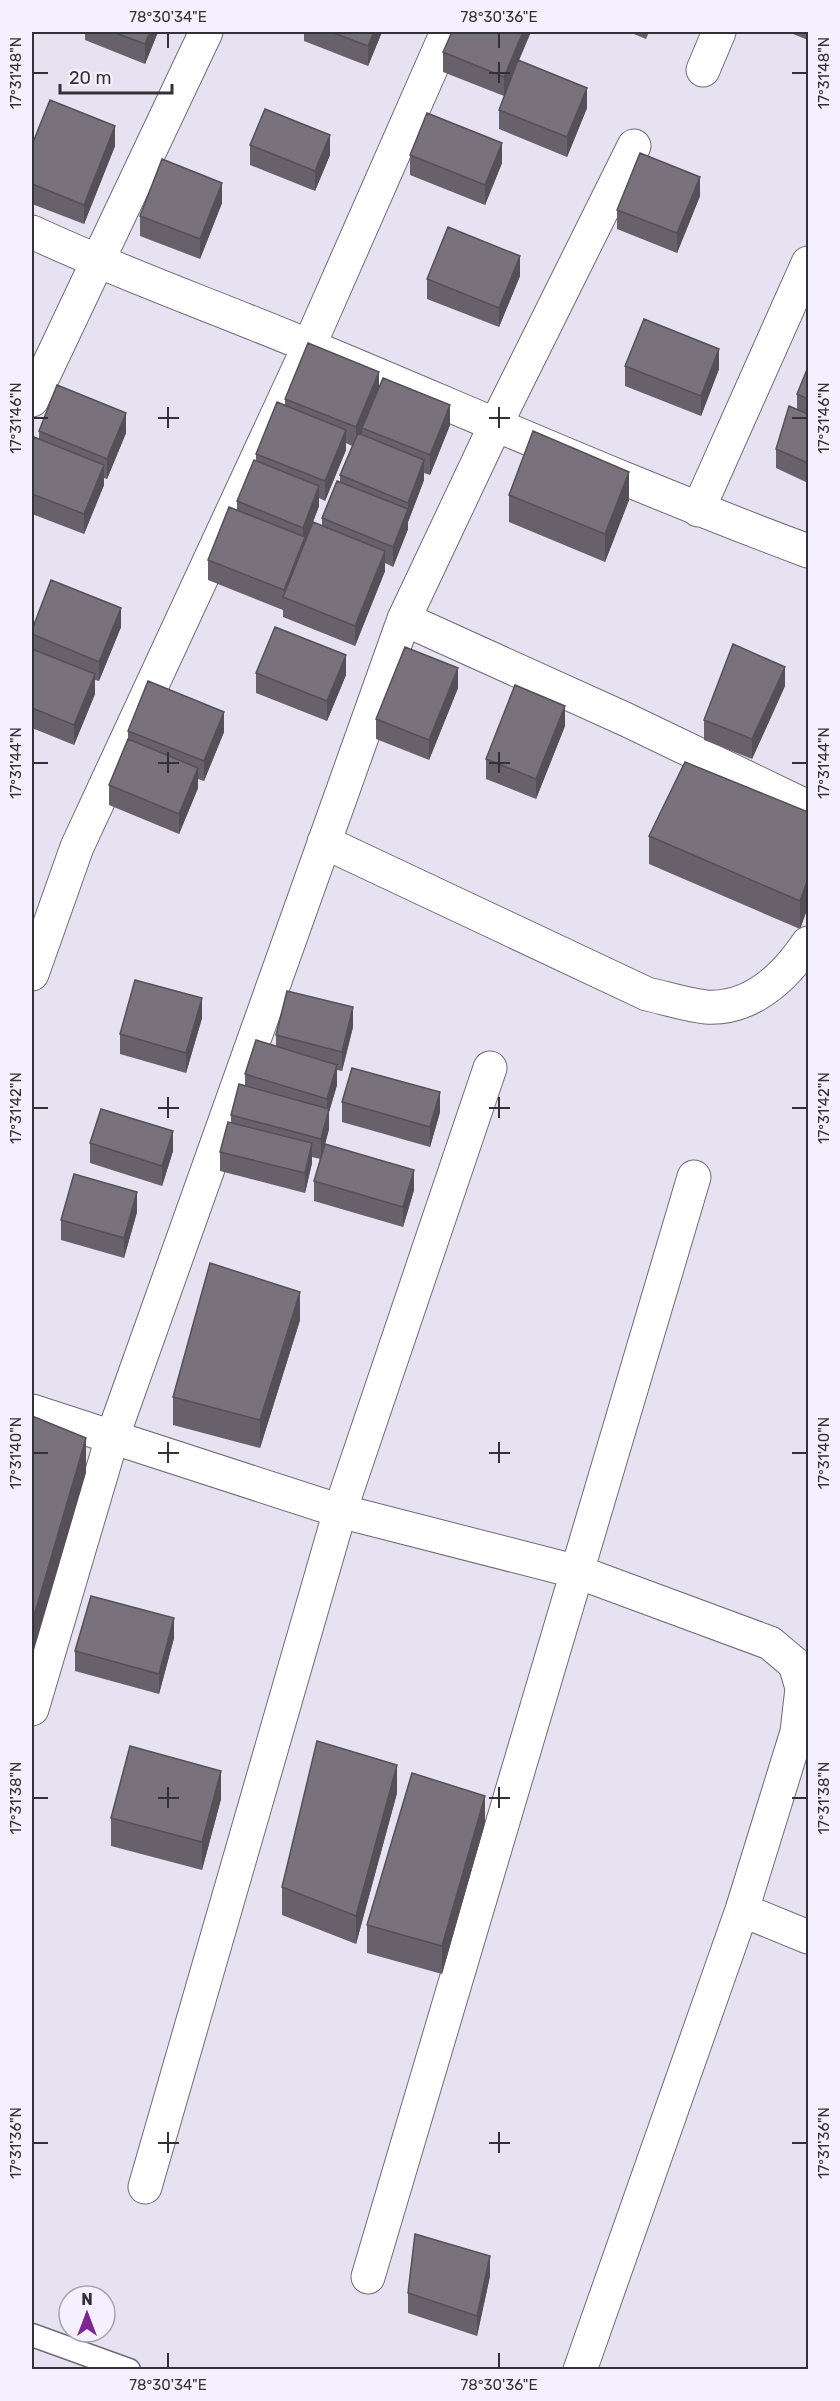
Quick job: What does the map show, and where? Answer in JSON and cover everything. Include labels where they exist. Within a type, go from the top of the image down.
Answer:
[{"type":"street","points":[[32,400],[206,32]]},
{"type":"street","points":[[32,974],[77,847],[309,345],[447,32]]},
{"type":"street","points":[[703,70],[719,32]]},
{"type":"street","points":[[32,1709],[112,1438],[404,619],[495,426],[634,146]]},
{"type":"street","points":[[32,232],[96,262],[309,345],[495,426],[698,510],[808,551]]},
{"type":"street","points":[[698,510],[808,262]]},
{"type":"street","points":[[404,619],[627,720],[808,807]]},
{"type":"street","points":[[324,842],[637,989],[676,1001],[707,1007],[729,1004],[756,995],[776,983],[808,944]]},
{"type":"street","points":[[145,2187],[340,1511],[490,1068]]},
{"type":"street","points":[[368,2277],[694,1177]]},
{"type":"street","points":[[32,1411],[340,1511],[578,1572],[770,1643],[795,1664],[802,1688],[797,1732],[742,1910],[580,2370]]},
{"type":"street","points":[[742,1910],[808,1937]]},
{"type":"lane","points":[[32,2335],[129,2370]]},
{"type":"building","points":[[113,32],[150,32],[145,44]]},
{"type":"building","points":[[331,32],[374,32],[368,46]]},
{"type":"building","points":[[452,32],[523,32],[504,77],[443,52]]},
{"type":"building","points":[[518,60],[587,88],[567,137],[499,110]]},
{"type":"building","points":[[50,100],[115,126],[84,205],[32,184],[32,145]]},
{"type":"building","points":[[265,109],[330,135],[315,171],[250,145]]},
{"type":"building","points":[[427,113],[502,143],[485,185],[410,155]]},
{"type":"building","points":[[640,153],[700,177],[677,233],[617,210]]},
{"type":"building","points":[[162,159],[222,183],[200,239],[140,216]]},
{"type":"building","points":[[448,227],[520,256],[499,308],[427,279]]},
{"type":"building","points":[[644,319],[719,349],[701,396],[625,366]]},
{"type":"building","points":[[308,343],[379,372],[356,427],[285,399]]},
{"type":"building","points":[[808,367],[808,399],[797,394]]},
{"type":"building","points":[[383,378],[450,405],[430,455],[362,428]]},
{"type":"building","points":[[57,385],[126,413],[107,459],[39,431]]},
{"type":"building","points":[[277,402],[346,430],[325,481],[256,454]]},
{"type":"building","points":[[789,406],[808,414],[808,463],[776,449]]},
{"type":"building","points":[[533,431],[629,472],[605,534],[509,495]]},
{"type":"building","points":[[358,433],[424,460],[408,503],[340,475]]},
{"type":"building","points":[[34,437],[104,465],[84,514],[32,494]]},
{"type":"building","points":[[254,460],[319,486],[303,528],[237,501]]},
{"type":"building","points":[[337,481],[408,509],[393,547],[322,518]]},
{"type":"building","points":[[229,507],[305,537],[284,590],[208,560]]},
{"type":"building","points":[[313,522],[385,551],[355,626],[283,597]]},
{"type":"building","points":[[51,580],[121,608],[99,662],[32,634]]},
{"type":"building","points":[[275,627],[346,655],[327,701],[256,673]]},
{"type":"building","points":[[733,644],[785,667],[752,739],[704,720]]},
{"type":"building","points":[[405,647],[458,668],[429,740],[376,719]]},
{"type":"building","points":[[32,649],[95,674],[74,725],[32,708]]},
{"type":"building","points":[[148,681],[224,712],[204,761],[128,731]]},
{"type":"building","points":[[515,685],[565,706],[536,779],[486,759]]},
{"type":"building","points":[[128,739],[198,768],[179,814],[109,785]]},
{"type":"building","points":[[685,762],[808,812],[808,879],[800,901],[649,836]]},
{"type":"building","points":[[135,980],[202,998],[186,1053],[120,1034]]},
{"type":"building","points":[[287,991],[353,1007],[342,1052],[276,1035]]},
{"type":"building","points":[[256,1040],[337,1065],[327,1099],[245,1074]]},
{"type":"building","points":[[352,1068],[440,1092],[430,1127],[342,1102]]},
{"type":"building","points":[[239,1084],[329,1109],[321,1139],[231,1115]]},
{"type":"building","points":[[101,1109],[173,1131],[162,1166],[90,1143]]},
{"type":"building","points":[[228,1122],[312,1143],[305,1173],[220,1152]]},
{"type":"building","points":[[325,1144],[414,1170],[403,1207],[314,1181]]},
{"type":"building","points":[[74,1174],[137,1192],[124,1238],[61,1220]]},
{"type":"building","points":[[210,1263],[300,1292],[260,1420],[173,1397]]},
{"type":"building","points":[[32,1416],[86,1438],[32,1623]]},
{"type":"building","points":[[91,1596],[174,1618],[159,1674],[75,1651]]},
{"type":"building","points":[[317,1741],[397,1765],[356,1916],[282,1887]]},
{"type":"building","points":[[130,1746],[221,1771],[202,1842],[111,1818]]},
{"type":"building","points":[[412,1773],[485,1796],[442,1946],[367,1925]]},
{"type":"building","points":[[415,2234],[490,2256],[477,2316],[408,2293]]}]
